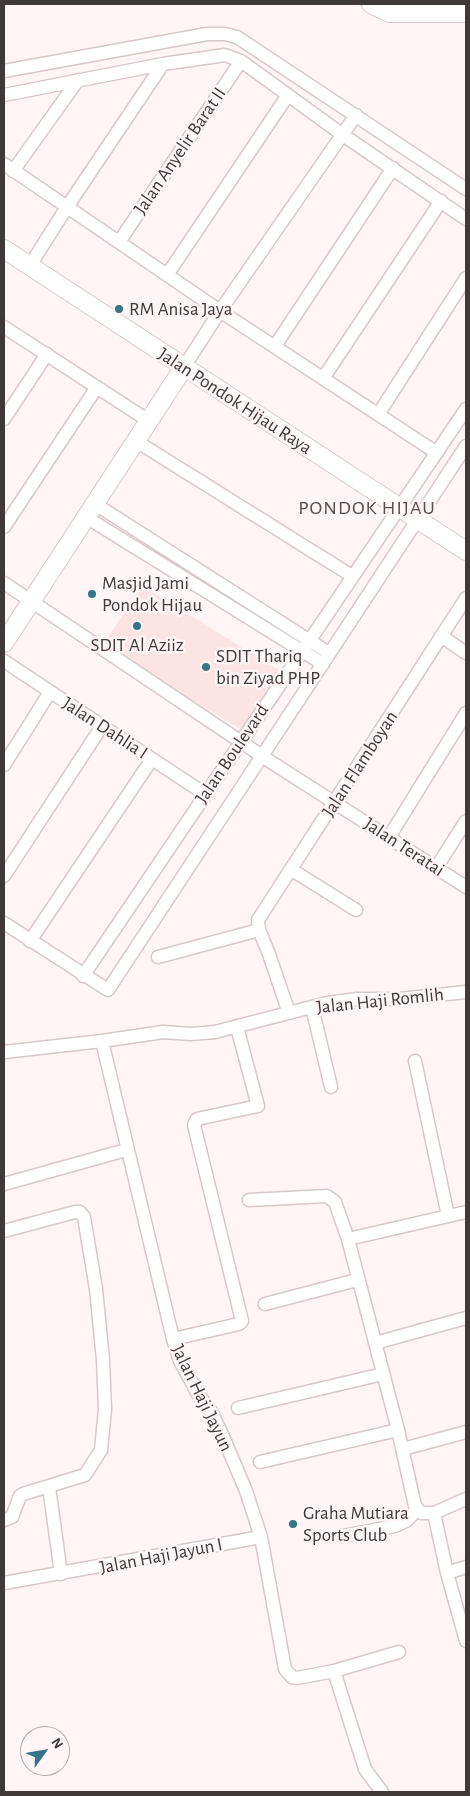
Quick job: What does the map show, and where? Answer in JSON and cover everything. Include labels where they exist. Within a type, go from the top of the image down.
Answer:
[{"type":"street","points":[[371,4],[390,13],[466,13]]},
{"type":"street","points":[[4,71],[207,34],[226,34],[237,37],[466,189]]},
{"type":"street","points":[[4,95],[163,64],[225,55],[242,61],[343,135],[466,218]]},
{"type":"street","name":"Jalan Anyelir Barat II","points":[[119,242],[242,61]]},
{"type":"street","points":[[29,266],[67,206],[163,64]]},
{"type":"street","points":[[78,80],[9,167],[220,311],[324,377],[437,453]]},
{"type":"street","points":[[167,274],[288,95]]},
{"type":"street","points":[[4,643],[220,311],[356,115]]},
{"type":"street","points":[[275,346],[393,168]]},
{"type":"street","points":[[324,377],[441,201]]},
{"type":"street","name":"Jalan Pondok Hijau Raya","points":[[4,249],[466,551]]},
{"type":"street","points":[[379,413],[466,278]]},
{"type":"street","points":[[4,327],[149,421]]},
{"type":"street","points":[[4,419],[47,354]]},
{"type":"street","points":[[4,527],[97,387]]},
{"type":"street","name":"Jalan Boulevard","points":[[466,409],[83,976],[108,990],[416,519],[466,446]]},
{"type":"street","points":[[136,441],[352,576]]},
{"type":"street","points":[[90,510],[326,658]]},
{"type":"street","name":"Jalan Teratai","points":[[4,583],[32,600],[261,756],[466,887]]},
{"type":"street","name":"Jalan Flamboyan","points":[[259,930],[258,920],[466,598]]},
{"type":"street","points":[[441,636],[466,653]]},
{"type":"street","name":"Jalan Dahlia I","points":[[4,661],[205,794]]},
{"type":"street","points":[[4,765],[50,692]]},
{"type":"street","points":[[388,837],[466,713]]},
{"type":"street","points":[[4,876],[102,726]]},
{"type":"street","points":[[30,941],[152,759]]},
{"type":"street","points":[[436,868],[466,821]]},
{"type":"street","points":[[292,870],[356,910]]},
{"type":"street","points":[[4,923],[83,976]]},
{"type":"street","points":[[158,957],[259,930],[269,954],[288,1013]]},
{"type":"street","name":"Jalan Haji Romlih","points":[[102,1041],[163,1032],[191,1034],[215,1032],[312,1007],[357,999],[399,999],[466,992]]},
{"type":"street","points":[[312,1007],[331,1087]]},
{"type":"street","points":[[173,1339],[239,1324],[242,1321],[194,1125],[197,1119],[258,1106],[237,1027]]},
{"type":"street","points":[[4,1052],[102,1041]]},
{"type":"street","name":"Jalan Haji Jayun","points":[[102,1041],[126,1150],[173,1339],[180,1361],[198,1394],[211,1411],[246,1491],[261,1537],[286,1669],[292,1677],[297,1678],[334,1671]]},
{"type":"street","points":[[415,1061],[448,1216]]},
{"type":"street","points":[[4,1184],[126,1150]]},
{"type":"street","points":[[249,1200],[327,1196],[336,1202],[348,1239],[417,1510],[421,1513],[434,1513],[466,1499]]},
{"type":"street","points":[[4,1231],[75,1212],[80,1212],[84,1217],[96,1290],[103,1360],[105,1409],[102,1445],[85,1475],[20,1496],[12,1516],[4,1520]]},
{"type":"street","points":[[348,1239],[466,1212]]},
{"type":"street","points":[[265,1304],[358,1280]]},
{"type":"street","points":[[375,1343],[466,1318]]},
{"type":"street","points":[[238,1408],[383,1374]]},
{"type":"street","points":[[260,1462],[398,1430]]},
{"type":"street","points":[[402,1449],[466,1432]]},
{"type":"street","points":[[49,1487],[61,1574]]},
{"type":"street","points":[[342,1536],[395,1526],[406,1521],[417,1510]]},
{"type":"street","points":[[434,1513],[447,1572],[466,1641]]},
{"type":"street","name":"Jalan Haji Jayun I","points":[[4,1583],[261,1537]]},
{"type":"street","points":[[447,1572],[466,1567]]},
{"type":"street","points":[[382,1792],[365,1769],[334,1671],[398,1652]]},
{"type":"shaded area","name":"SDIT Thariq bin Ziyad PHP","points":[[142,586],[279,670],[242,730],[102,646]]},
{"type":"place","name":"RM Anisa Jaya","points":[[119,309]]},
{"type":"place","name":"Masjid Jami Pondok Hijau","points":[[92,594]]},
{"type":"place","name":"SDIT Al Aziiz","points":[[137,626]]},
{"type":"place","name":"SDIT Thariq bin Ziyad PHP","points":[[206,667]]},
{"type":"place","name":"Graha Mutiara Sports Club","points":[[293,1524]]},
{"type":"district","name":"PONDOK HIJAU","points":[[367,508]]}]
